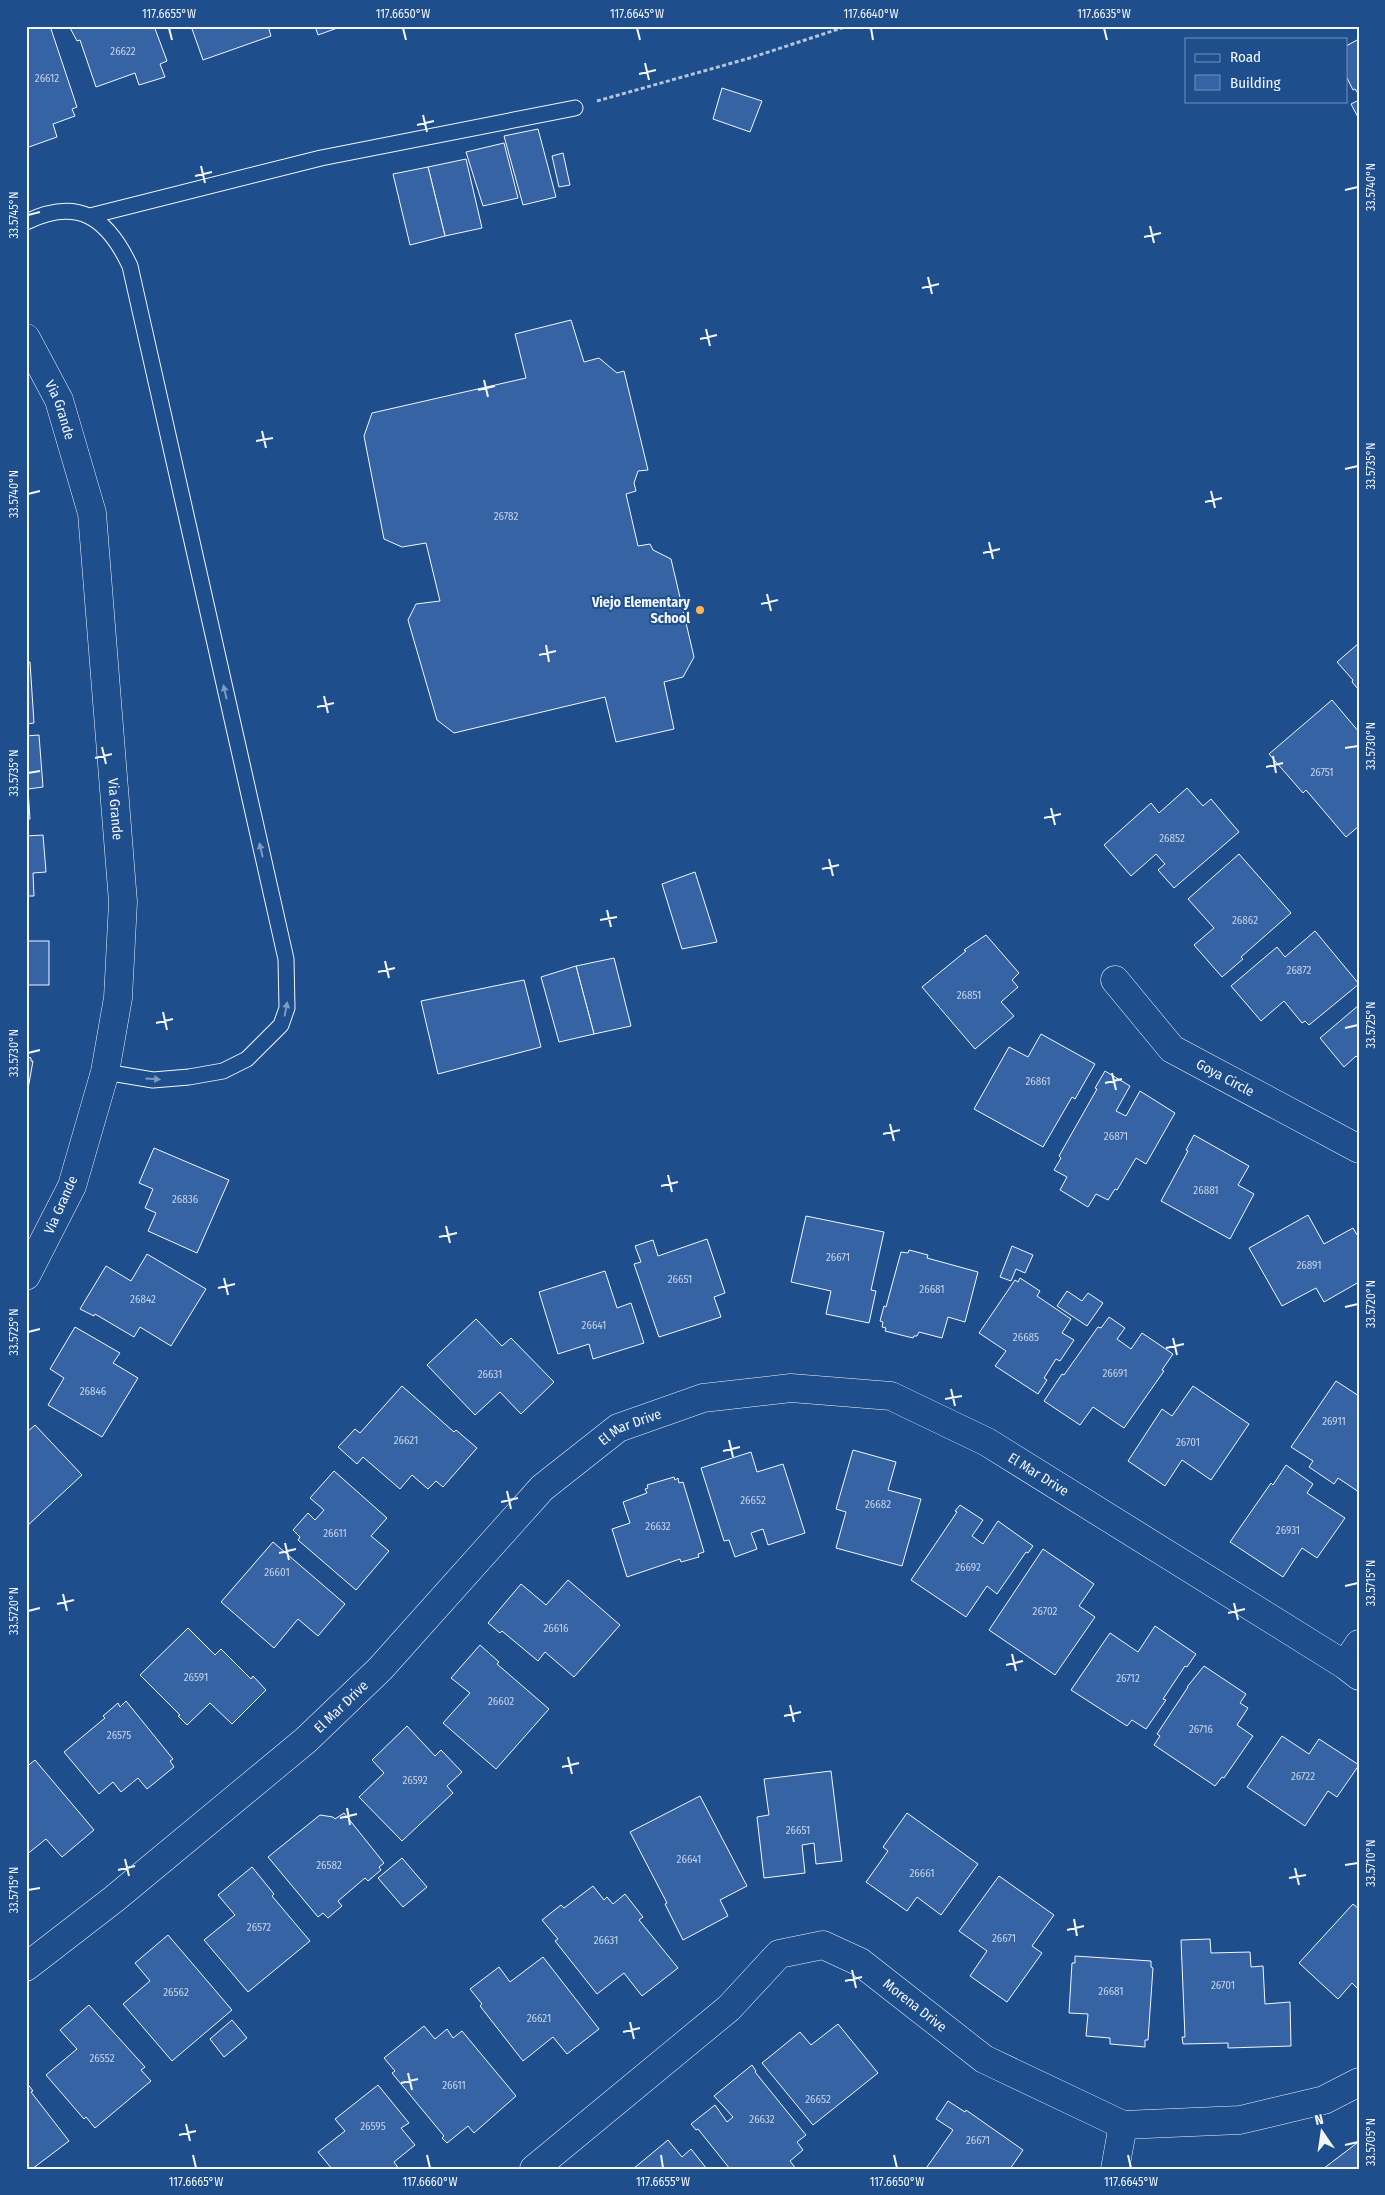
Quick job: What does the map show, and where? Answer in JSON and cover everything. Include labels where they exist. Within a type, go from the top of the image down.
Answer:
[{"type":"street","name":"Via Grande","points":[[26,338],[59,400],[92,513],[123,902],[118,998],[105,1072],[72,1186],[26,1276]]},
{"type":"street","name":"Goya Circle","points":[[1115,980],[1172,1049],[1359,1149]]},
{"type":"street","name":"El Mar Drive","points":[[26,1967],[114,1899],[306,1740],[380,1670],[542,1488],[618,1428],[704,1398],[790,1388],[891,1396],[987,1442],[1354,1662]]},
{"type":"street","name":"Morena Drive","points":[[534,2169],[729,2008],[780,1954],[823,1945],[860,1962],[984,2059],[1123,2125],[1240,2120],[1324,2100],[1359,2082]]},
{"type":"street","points":[[1115,2169],[1123,2125]]},
{"type":"lane","points":[[90,216],[322,158],[575,108]]},
{"type":"lane","points":[[26,222],[56,211],[72,210],[90,216],[120,243],[130,266],[286,960],[288,982],[287,1008],[281,1025],[248,1059],[223,1071],[189,1078],[153,1080],[105,1072]]},
{"type":"path","points":[[575,108],[750,58],[848,26]]},
{"type":"building","points":[[35,26],[50,26],[77,107],[72,109],[75,116],[53,124],[57,137],[26,148],[26,29]]},
{"type":"building","points":[[69,26],[154,26],[167,61],[160,64],[165,77],[139,85],[135,73],[96,87],[80,40],[77,41]]},
{"type":"building","points":[[191,26],[268,26],[271,36],[203,60]]},
{"type":"building","points":[[315,26],[343,26],[318,35]]},
{"type":"building","points":[[1359,39],[1359,95],[1355,89],[1353,90],[1348,80],[1348,45]]},
{"type":"building","points":[[722,88],[762,101],[750,132],[713,119]]},
{"type":"building","points":[[1359,100],[1359,119],[1351,104]]},
{"type":"building","points":[[538,129],[556,197],[523,205],[504,136]]},
{"type":"building","points":[[504,143],[518,198],[483,206],[466,152]]},
{"type":"building","points":[[563,153],[570,185],[559,187],[552,156]]},
{"type":"building","points":[[466,159],[482,228],[445,236],[428,167]]},
{"type":"building","points":[[428,167],[445,236],[410,245],[393,174]]},
{"type":"building","points":[[571,320],[584,362],[599,358],[617,373],[624,371],[648,470],[638,471],[634,483],[636,491],[626,494],[638,546],[650,544],[653,550],[671,559],[694,657],[683,677],[664,682],[674,729],[616,742],[605,697],[454,733],[437,720],[408,620],[416,604],[440,601],[426,543],[402,547],[384,539],[364,436],[372,413],[526,378],[515,334]]},
{"type":"building","points":[[1359,643],[1359,690],[1337,662]]},
{"type":"building","points":[[26,662],[30,662],[34,723],[26,724]]},
{"type":"building","points":[[1332,700],[1359,732],[1359,826],[1346,837],[1306,790],[1303,793],[1269,754]]},
{"type":"building","points":[[39,735],[43,787],[28,789],[30,819],[26,819],[26,736]]},
{"type":"building","points":[[1187,788],[1203,806],[1211,799],[1239,832],[1174,888],[1158,870],[1165,864],[1156,854],[1131,876],[1104,845],[1151,803],[1159,813]]},
{"type":"building","points":[[43,835],[46,872],[33,873],[34,896],[26,896],[26,836]]},
{"type":"building","points":[[1239,854],[1291,913],[1241,957],[1243,959],[1222,977],[1194,945],[1214,928],[1188,899]]},
{"type":"building","points":[[695,872],[717,942],[682,949],[662,884]]},
{"type":"building","points":[[1315,931],[1359,984],[1309,1025],[1305,1021],[1302,1023],[1284,1001],[1261,1021],[1231,986],[1277,947],[1285,957]]},
{"type":"building","points":[[986,935],[1019,973],[1012,980],[1018,987],[1001,1002],[1014,1016],[975,1049],[922,987],[966,951],[964,950]]},
{"type":"building","points":[[26,941],[49,941],[49,985],[26,985]]},
{"type":"building","points":[[614,958],[631,1026],[594,1034],[576,966]]},
{"type":"building","points":[[576,966],[594,1034],[559,1042],[541,977]]},
{"type":"building","points":[[524,980],[541,1047],[438,1074],[421,1001]]},
{"type":"building","points":[[1359,1005],[1359,1059],[1356,1056],[1344,1067],[1320,1038]]},
{"type":"building","points":[[1041,1034],[1095,1064],[1075,1099],[1072,1097],[1043,1147],[974,1109],[1009,1047],[1028,1057]]},
{"type":"building","points":[[26,1052],[27,1057],[33,1061],[28,1089],[26,1089]]},
{"type":"building","points":[[1105,1071],[1130,1086],[1116,1111],[1126,1116],[1140,1091],[1175,1113],[1146,1164],[1136,1158],[1117,1190],[1115,1189],[1108,1200],[1096,1194],[1088,1207],[1060,1190],[1067,1177],[1054,1170],[1061,1158],[1059,1156],[1097,1089],[1095,1088]]},
{"type":"building","points":[[1194,1135],[1249,1166],[1238,1185],[1254,1194],[1230,1239],[1161,1201],[1188,1151],[1186,1150]]},
{"type":"building","points":[[154,1148],[229,1180],[197,1253],[148,1231],[156,1213],[145,1208],[153,1189],[139,1183]]},
{"type":"building","points":[[1308,1215],[1324,1244],[1353,1228],[1359,1238],[1359,1282],[1324,1302],[1316,1288],[1282,1306],[1249,1248]]},
{"type":"building","points":[[806,1216],[884,1232],[871,1290],[876,1291],[869,1323],[826,1314],[831,1291],[791,1282]]},
{"type":"building","points":[[707,1239],[725,1293],[714,1297],[721,1317],[659,1337],[634,1264],[641,1262],[635,1246],[653,1240],[658,1256]]},
{"type":"building","points":[[1012,1246],[1033,1255],[1025,1273],[1016,1269],[1011,1281],[1000,1277]]},
{"type":"building","points":[[909,1250],[928,1255],[927,1258],[978,1272],[965,1322],[948,1317],[942,1338],[919,1332],[913,1338],[885,1331],[886,1328],[882,1327],[883,1322],[880,1321],[884,1306],[886,1307],[901,1252],[908,1253]]},
{"type":"building","points":[[147,1254],[206,1289],[171,1346],[140,1327],[134,1337],[95,1314],[94,1316],[80,1309],[106,1266],[131,1281]]},
{"type":"building","points":[[605,1271],[617,1308],[631,1303],[644,1343],[593,1359],[589,1344],[558,1354],[539,1292]]},
{"type":"building","points":[[1020,1278],[1040,1291],[1037,1296],[1071,1319],[1062,1333],[1074,1340],[1060,1361],[1056,1359],[1044,1378],[1047,1380],[1038,1394],[995,1366],[1006,1351],[979,1333],[1015,1280],[1018,1282]]},
{"type":"building","points":[[1067,1291],[1082,1301],[1088,1293],[1103,1303],[1087,1326],[1057,1306]]},
{"type":"building","points":[[1109,1317],[1125,1328],[1117,1339],[1131,1349],[1142,1333],[1173,1354],[1162,1370],[1164,1371],[1124,1428],[1093,1407],[1080,1425],[1044,1401],[1098,1327],[1101,1328]]},
{"type":"building","points":[[476,1319],[502,1346],[511,1338],[554,1382],[521,1414],[500,1392],[475,1415],[427,1365]]},
{"type":"building","points":[[75,1327],[120,1353],[113,1363],[138,1378],[102,1437],[48,1405],[64,1378],[50,1369]]},
{"type":"building","points":[[1336,1381],[1359,1396],[1359,1492],[1338,1478],[1334,1484],[1309,1467],[1313,1461],[1291,1447]]},
{"type":"building","points":[[402,1386],[454,1432],[456,1430],[477,1448],[443,1487],[436,1481],[428,1489],[412,1475],[400,1489],[363,1457],[357,1464],[338,1447],[355,1429],[360,1433]]},
{"type":"building","points":[[1193,1386],[1249,1424],[1211,1480],[1182,1460],[1165,1486],[1128,1461],[1162,1409],[1172,1416]]},
{"type":"building","points":[[35,1425],[82,1475],[26,1527],[26,1433]]},
{"type":"building","points":[[853,1450],[896,1462],[888,1490],[921,1499],[902,1566],[836,1548],[846,1512],[836,1509]]},
{"type":"building","points":[[751,1452],[757,1472],[783,1464],[805,1533],[768,1545],[763,1529],[751,1533],[757,1549],[735,1557],[729,1540],[724,1541],[701,1468]]},
{"type":"building","points":[[1286,1465],[1313,1484],[1307,1493],[1345,1518],[1317,1558],[1302,1548],[1283,1577],[1230,1542],[1271,1483],[1273,1485]]},
{"type":"building","points":[[334,1471],[387,1518],[371,1536],[389,1551],[356,1590],[298,1540],[300,1537],[293,1530],[308,1513],[315,1520],[324,1510],[310,1498]]},
{"type":"building","points":[[674,1477],[675,1480],[678,1478],[679,1483],[683,1482],[704,1552],[698,1554],[699,1557],[681,1562],[680,1559],[627,1577],[612,1529],[630,1523],[623,1502],[647,1493],[645,1489],[648,1488],[647,1485]]},
{"type":"building","points":[[960,1505],[983,1520],[972,1536],[983,1544],[998,1521],[1033,1546],[1028,1553],[1026,1552],[997,1594],[987,1586],[966,1617],[911,1580]]},
{"type":"building","points":[[273,1542],[345,1604],[318,1636],[298,1619],[274,1648],[221,1602]]},
{"type":"building","points":[[1043,1549],[1094,1584],[1079,1606],[1095,1617],[1055,1675],[989,1630]]},
{"type":"building","points":[[568,1580],[620,1625],[574,1677],[545,1652],[538,1661],[502,1631],[500,1633],[488,1623],[521,1584],[546,1605]]},
{"type":"building","points":[[1155,1626],[1196,1654],[1187,1667],[1185,1666],[1163,1699],[1166,1700],[1146,1729],[1132,1720],[1127,1726],[1071,1690],[1110,1633],[1138,1652]]},
{"type":"building","points":[[188,1628],[215,1655],[221,1649],[251,1679],[253,1676],[266,1690],[232,1724],[210,1703],[187,1725],[178,1716],[180,1715],[140,1675]]},
{"type":"building","points":[[480,1645],[499,1662],[497,1664],[549,1709],[496,1769],[443,1723],[470,1693],[451,1678]]},
{"type":"building","points":[[1204,1666],[1246,1694],[1240,1703],[1248,1708],[1237,1725],[1253,1736],[1224,1778],[1222,1777],[1215,1786],[1154,1745],[1160,1736],[1157,1734],[1187,1687]]},
{"type":"building","points":[[126,1701],[173,1759],[170,1761],[174,1767],[147,1789],[138,1778],[121,1792],[113,1782],[99,1794],[64,1752],[105,1718],[103,1716],[118,1703],[120,1707]]},
{"type":"building","points":[[407,1726],[435,1756],[441,1750],[462,1772],[447,1786],[453,1793],[402,1841],[359,1797],[384,1773],[372,1760]]},
{"type":"building","points":[[1282,1736],[1309,1754],[1319,1739],[1359,1765],[1337,1797],[1328,1791],[1305,1826],[1247,1787]]},
{"type":"building","points":[[35,1760],[94,1830],[62,1857],[46,1839],[26,1855],[26,1767]]},
{"type":"building","points":[[831,1771],[842,1861],[816,1864],[814,1843],[802,1845],[805,1873],[764,1878],[757,1817],[769,1815],[764,1779]]},
{"type":"building","points":[[700,1796],[747,1886],[720,1900],[728,1916],[683,1940],[665,1904],[667,1903],[630,1832]]},
{"type":"building","points":[[344,1813],[384,1863],[379,1867],[381,1870],[368,1881],[365,1878],[338,1901],[342,1906],[328,1918],[323,1913],[318,1917],[268,1857],[320,1815],[335,1819]]},
{"type":"building","points":[[907,1813],[978,1864],[941,1915],[917,1897],[907,1911],[866,1882],[888,1851],[883,1847]]},
{"type":"building","points":[[402,1858],[427,1887],[403,1907],[378,1878]]},
{"type":"building","points":[[252,1867],[274,1894],[272,1896],[310,1941],[248,1992],[204,1940],[235,1915],[218,1895]]},
{"type":"building","points":[[999,1876],[1054,1915],[1032,1946],[1042,1953],[1007,2002],[970,1976],[987,1951],[959,1931]]},
{"type":"building","points":[[593,1886],[604,1900],[607,1897],[613,1904],[625,1894],[643,1917],[639,1920],[678,1968],[642,1996],[624,1973],[597,1994],[555,1941],[558,1939],[542,1920],[561,1905],[564,1908]]},
{"type":"building","points":[[1353,1904],[1359,1909],[1359,1990],[1352,1983],[1338,1999],[1299,1963]]},
{"type":"building","points":[[168,1935],[232,2010],[172,2061],[123,2004],[150,1981],[135,1963]]},
{"type":"building","points":[[1210,1939],[1211,1953],[1250,1952],[1251,1967],[1263,1966],[1265,2004],[1290,2002],[1291,2046],[1228,2048],[1228,2043],[1183,2044],[1182,2037],[1185,2037],[1181,1940]]},
{"type":"building","points":[[1075,1956],[1151,1961],[1151,1967],[1153,1968],[1148,2040],[1145,2040],[1145,2047],[1110,2044],[1110,2038],[1086,2036],[1088,2014],[1069,2013],[1072,1963],[1075,1963]]},
{"type":"building","points":[[543,1957],[599,2029],[567,2054],[553,2037],[523,2061],[480,2006],[482,2004],[470,1989],[499,1967],[510,1982]]},
{"type":"building","points":[[89,2005],[145,2067],[141,2070],[151,2081],[95,2128],[86,2117],[84,2119],[46,2075],[77,2049],[60,2030]]},
{"type":"building","points":[[232,2020],[247,2038],[224,2057],[210,2039]]},
{"type":"building","points":[[838,2024],[878,2073],[813,2125],[762,2063],[800,2032],[811,2045]]},
{"type":"building","points":[[424,2026],[435,2039],[447,2029],[453,2038],[462,2031],[516,2096],[474,2133],[468,2126],[447,2143],[442,2138],[444,2136],[392,2073],[395,2071],[384,2058]]},
{"type":"building","points":[[752,2065],[755,2072],[806,2135],[797,2142],[803,2150],[790,2161],[796,2169],[730,2169],[698,2129],[696,2130],[691,2124],[715,2105],[727,2122],[733,2117],[714,2096]]},
{"type":"building","points":[[26,2082],[33,2091],[31,2092],[69,2141],[32,2169],[26,2169]]},
{"type":"building","points":[[378,2085],[409,2123],[401,2128],[415,2145],[394,2162],[399,2169],[332,2169],[318,2152],[345,2131],[335,2119]]},
{"type":"building","points":[[948,2101],[965,2112],[966,2110],[1023,2150],[1010,2169],[929,2169],[927,2167],[953,2130],[936,2119]]},
{"type":"building","points":[[668,2140],[682,2157],[691,2149],[707,2169],[633,2169]]},
{"type":"building","points":[[1357,2143],[1359,2145],[1359,2169],[1323,2169]]},
{"type":"place","name":"Viejo Elementary School","points":[[700,610]]}]
